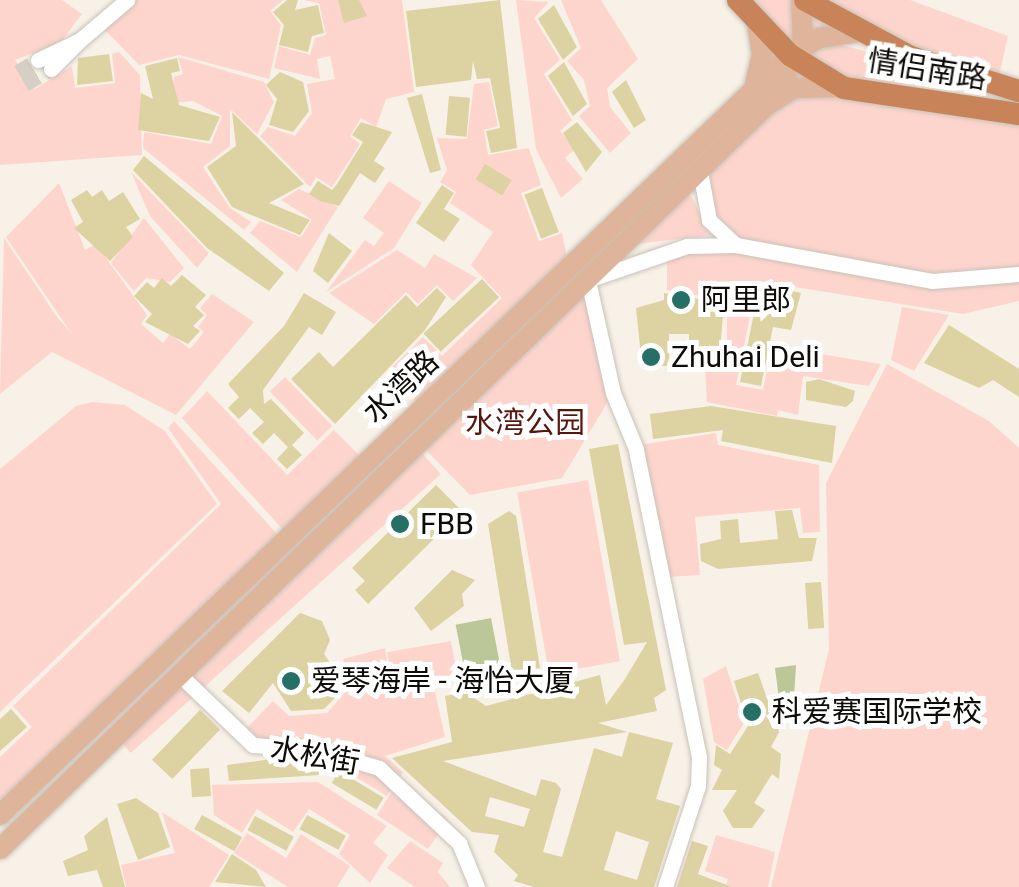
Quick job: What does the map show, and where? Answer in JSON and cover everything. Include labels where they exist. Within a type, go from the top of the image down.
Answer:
[{"type":"highway","name":"情侣南路","points":[[738,0],[757,22],[844,88],[1019,114]]},
{"type":"highway","name":"情侣南路","points":[[803,0],[858,32],[960,76],[1019,90]]},
{"type":"highway","points":[[949,105],[963,94],[960,76]]},
{"type":"main road","points":[[803,0],[797,53],[858,32]]},
{"type":"main road","points":[[757,22],[762,55],[760,97]]},
{"type":"main road","name":"水湾路","points":[[0,849],[700,171],[797,53]]},
{"type":"main road","name":"水湾路","points":[[0,815],[760,97],[794,88],[844,88]]},
{"type":"main road","points":[[163,659],[181,676]]},
{"type":"street","points":[[44,64],[80,40],[126,0]]},
{"type":"street","points":[[700,171],[709,220],[736,245]]},
{"type":"street","name":"水湾路","points":[[588,280],[656,251],[736,245],[932,281],[1019,274]]},
{"type":"street","points":[[588,280],[614,393],[636,449],[700,757],[665,887]]},
{"type":"street","name":"水松街","points":[[181,676],[253,745],[318,750],[378,768],[459,843],[477,887]]},
{"type":"green space","points":[[0,0],[62,0],[82,14],[61,42],[15,60],[35,89],[72,66],[75,88],[115,83],[112,54],[119,52],[140,75],[142,155],[0,165]]},
{"type":"green space","points":[[134,0],[283,0],[270,11],[281,25],[269,79],[179,55],[139,65],[101,26]]},
{"type":"green space","points":[[303,0],[402,0],[414,92],[386,99],[376,127],[361,118],[350,136],[360,144],[332,187],[316,177],[310,187],[260,136],[268,127],[295,136],[312,113],[307,84],[335,79],[330,56],[317,59],[320,79],[274,68],[279,46],[310,55],[315,38],[326,35],[319,3]]},
{"type":"green space","points":[[516,0],[549,2],[534,18],[560,60],[544,74],[572,120],[560,131],[575,149],[565,158],[583,179],[561,198],[536,149]]},
{"type":"green space","points":[[561,0],[601,0],[638,59],[607,88],[610,107],[631,133],[610,153],[579,116],[590,106],[584,80],[567,61],[581,48]]},
{"type":"green space","points":[[754,0],[796,0],[833,27],[796,45]]},
{"type":"green space","points":[[816,0],[910,0],[1008,36],[999,76],[933,57]]},
{"type":"green space","points":[[835,43],[936,71],[957,89],[850,79],[809,56]]},
{"type":"green space","points":[[178,57],[264,82],[274,102],[257,134],[230,109],[230,146],[203,167],[230,208],[251,222],[244,230],[143,148],[144,132],[211,144],[222,116],[193,101],[172,103],[174,77],[183,74]]},
{"type":"green space","points":[[489,82],[498,126],[484,130],[488,155],[529,148],[541,185],[521,193],[539,241],[562,233],[568,262],[419,405],[387,372],[423,337],[442,356],[502,298],[471,265],[493,232],[450,203],[456,192],[440,182],[447,170],[437,138],[467,139],[474,84]]},
{"type":"green space","points":[[793,90],[1019,115],[1019,274],[983,282],[736,245],[719,232],[701,171]]},
{"type":"green space","points":[[131,172],[209,253],[197,268],[150,216]]},
{"type":"green space","points":[[389,181],[422,203],[394,248],[326,292],[365,240],[374,246],[384,233],[363,218]]},
{"type":"green space","points":[[59,183],[85,250],[96,244],[147,315],[141,324],[163,343],[170,334],[190,349],[204,332],[198,327],[207,315],[200,308],[212,294],[254,322],[176,415],[52,352],[0,394],[4,238],[72,334],[6,237]]},
{"type":"green space","points":[[299,189],[338,207],[297,272],[250,233],[260,221],[301,237],[312,220],[281,200]]},
{"type":"green space","points":[[689,192],[712,235],[637,244]]},
{"type":"green space","points":[[144,218],[184,268],[170,282],[146,278],[134,291],[111,263]]},
{"type":"green space","points":[[736,248],[931,284],[1019,278],[1019,301],[963,314],[757,281],[736,385],[763,390],[772,346],[881,364],[869,386],[803,376],[798,415],[778,410],[777,416],[707,402],[705,366],[727,365],[727,301],[667,290],[667,253]]},
{"type":"green space","points":[[397,250],[425,268],[434,254],[477,278],[453,301],[437,285],[418,304],[406,292],[374,324],[329,293]]},
{"type":"green space","name":"水湾公园","points":[[588,281],[613,393],[562,478],[470,495],[420,444]]},
{"type":"green space","points":[[902,307],[949,315],[914,371],[891,360]]},
{"type":"green space","points":[[887,364],[989,421],[1019,448],[1019,887],[771,887],[829,649],[826,483]]},
{"type":"green space","points":[[285,377],[332,426],[317,441],[270,392]]},
{"type":"green space","points":[[207,391],[287,475],[334,430],[362,458],[284,531],[182,418]]},
{"type":"green space","points":[[92,402],[125,405],[165,431],[217,504],[0,712],[0,469],[76,406]]},
{"type":"green space","points":[[174,421],[279,536],[0,809],[0,757],[32,727],[13,706],[221,504],[168,428]]},
{"type":"green space","points":[[716,433],[718,445],[819,465],[820,532],[803,533],[800,508],[695,517],[700,575],[668,577],[639,445]]},
{"type":"green space","points":[[420,451],[441,474],[131,753],[110,730]]},
{"type":"green space","points":[[588,480],[620,661],[549,674],[517,493]]},
{"type":"green space","points":[[451,641],[457,674],[393,686],[387,652]]},
{"type":"green space","points":[[385,648],[392,691],[433,683],[445,737],[385,756],[403,772],[387,796],[318,754],[274,755],[247,728],[273,701],[289,716],[327,713],[352,685],[343,659]]},
{"type":"green space","points":[[726,666],[744,723],[727,750],[714,742],[703,679]]},
{"type":"green space","points":[[400,779],[448,820],[428,849],[377,815]]},
{"type":"green space","points":[[318,782],[387,826],[373,843],[388,855],[370,883],[339,854],[350,835],[309,809],[293,832],[257,809],[242,833],[214,815],[212,785]]},
{"type":"green space","points":[[162,812],[229,855],[209,887],[126,887],[121,865],[175,853]]},
{"type":"green space","points":[[247,833],[286,858],[301,834],[350,866],[337,887],[288,887],[234,853]]},
{"type":"green space","points":[[716,835],[775,852],[768,887],[726,887],[728,879],[705,871]]},
{"type":"green space","points":[[410,841],[443,863],[438,872],[450,887],[415,887],[387,868]]},
{"type":"shaded area","points":[[491,618],[502,675],[467,682],[456,625]]},
{"type":"shaded area","points":[[796,665],[793,712],[781,714],[775,668]]},
{"type":"building","points":[[287,0],[298,0],[295,10],[318,5],[324,33],[312,36],[308,52],[279,45],[284,25],[273,12]]},
{"type":"building","points":[[338,0],[359,0],[367,16],[344,23]]},
{"type":"building","points":[[500,0],[517,148],[491,153],[486,131],[500,128],[490,78],[477,79],[473,61],[471,80],[416,87],[406,11]]},
{"type":"building","points":[[554,5],[577,47],[563,60],[538,19]]},
{"type":"building","points":[[109,54],[113,81],[77,85],[78,58]]},
{"type":"building","points":[[177,58],[180,71],[171,73],[179,105],[220,117],[209,141],[138,130],[141,93],[153,99],[145,66]]},
{"type":"building","points":[[564,62],[587,104],[573,116],[548,76]]},
{"type":"building","points":[[280,72],[303,82],[309,111],[293,132],[269,125],[277,99],[266,85]]},
{"type":"building","points":[[626,80],[646,120],[634,128],[612,92]]},
{"type":"building","points":[[422,94],[441,170],[430,173],[407,98]]},
{"type":"building","points":[[449,96],[470,98],[467,137],[446,135]]},
{"type":"building","points":[[232,112],[304,184],[269,203],[310,220],[300,235],[232,207],[207,167],[236,146]]},
{"type":"building","points":[[361,122],[392,132],[374,161],[385,168],[375,183],[360,173],[339,206],[320,201],[309,194],[318,181],[332,190],[337,184],[363,142],[352,135]]},
{"type":"building","points":[[577,122],[602,152],[586,172],[563,133]]},
{"type":"building","points":[[144,156],[284,273],[269,291],[207,248],[133,170]]},
{"type":"building","points":[[485,164],[512,180],[502,195],[476,179]]},
{"type":"building","points":[[442,185],[454,193],[444,209],[460,219],[444,242],[416,223]]},
{"type":"building","points":[[542,188],[559,232],[541,239],[524,195]]},
{"type":"building","points":[[87,190],[92,197],[102,190],[109,201],[123,192],[140,219],[126,227],[133,237],[110,261],[74,228],[83,222],[71,200]]},
{"type":"building","points":[[329,233],[352,251],[328,283],[313,271]]},
{"type":"building","points":[[182,275],[206,295],[195,307],[204,315],[193,326],[200,331],[188,344],[145,322],[152,314],[134,296],[147,282],[154,288],[162,278],[171,286]]},
{"type":"building","points":[[482,279],[499,297],[441,352],[423,334]]},
{"type":"building","points":[[760,284],[801,293],[791,330],[773,327],[761,386],[740,382]]},
{"type":"building","points":[[437,288],[446,297],[425,330],[335,424],[291,379],[319,352],[333,367],[406,295],[417,307]]},
{"type":"building","points":[[304,293],[336,312],[322,335],[309,327],[263,390],[264,404],[271,399],[304,433],[292,445],[302,455],[287,469],[277,459],[288,447],[274,433],[263,444],[252,433],[264,422],[250,408],[239,419],[228,408],[239,397],[228,384],[284,326]]},
{"type":"building","points":[[664,293],[724,303],[719,363],[689,364],[689,334],[669,334],[669,366],[642,366],[636,308],[664,300]]},
{"type":"building","points":[[949,325],[1019,369],[1019,397],[993,380],[979,388],[924,363]]},
{"type":"building","points":[[819,379],[855,391],[853,401],[846,407],[806,400],[806,382]]},
{"type":"building","points":[[711,406],[836,426],[832,463],[721,441],[723,430],[653,439],[650,414]]},
{"type":"building","points":[[618,444],[666,690],[654,698],[657,711],[598,723],[627,732],[443,761],[536,796],[541,779],[556,783],[561,789],[543,852],[562,857],[594,748],[622,757],[629,732],[673,743],[656,799],[680,806],[654,887],[534,887],[514,881],[518,875],[494,852],[499,835],[472,832],[392,758],[452,742],[445,696],[465,692],[486,706],[600,675],[606,705],[625,679],[647,642],[624,645],[589,449]],"holes":[[[490,797],[530,809],[524,827],[485,816]],[[616,831],[649,842],[637,880],[604,870]]]},
{"type":"building","points":[[436,485],[462,511],[368,604],[355,590],[365,581],[352,568]]},
{"type":"building","points":[[792,510],[799,538],[817,538],[812,561],[718,569],[701,561],[700,544],[721,539],[720,521],[738,519],[740,543],[778,539],[775,511]]},
{"type":"building","points":[[509,511],[516,516],[540,668],[512,672],[488,524]]},
{"type":"building","points":[[452,570],[475,580],[462,594],[464,606],[431,631],[414,608]]},
{"type":"building","points":[[821,582],[824,628],[808,629],[805,583]]},
{"type":"building","name":"爱琴海岸 - 海怡大厦","points":[[300,613],[322,621],[330,640],[324,654],[343,682],[337,696],[324,709],[291,711],[273,683],[249,713],[222,691]]},
{"type":"building","points":[[758,673],[779,732],[771,747],[781,754],[779,779],[772,774],[754,803],[765,810],[752,828],[733,828],[723,811],[737,790],[712,790],[722,770],[714,765],[716,745],[730,754],[748,726],[734,681]]},
{"type":"building","points":[[11,709],[27,727],[0,751],[0,719]]},
{"type":"building","points":[[200,710],[220,729],[172,779],[152,760]]},
{"type":"building","points":[[272,759],[319,762],[319,775],[229,781],[227,765]]},
{"type":"building","points":[[209,768],[211,796],[192,797],[190,769]]},
{"type":"building","points":[[339,771],[384,798],[376,810],[332,783]]},
{"type":"building","points":[[136,798],[158,813],[170,847],[138,860],[117,804]]},
{"type":"building","points":[[202,815],[242,837],[234,851],[194,829]]},
{"type":"building","points":[[307,815],[346,836],[338,850],[299,829]]},
{"type":"building","points":[[255,816],[294,837],[286,851],[247,830]]},
{"type":"building","points":[[107,817],[125,887],[103,887],[97,870],[68,876],[63,861],[88,850],[84,836]]},
{"type":"building","points":[[692,841],[708,846],[698,874],[732,887],[677,887]]},
{"type":"building","points":[[232,854],[256,870],[266,887],[215,882]]},
{"type":"tunnel","points":[[18,72],[38,60]]},
{"type":"tunnel","points":[[25,84],[51,69]]},
{"type":"place","name":"阿里郎","points":[[681,300]]},
{"type":"place","name":"Zhuhai Deli","points":[[651,357]]},
{"type":"place","name":"FBB","points":[[400,524]]},
{"type":"place","name":"爱琴海岸 - 海怡大厦","points":[[291,681]]},
{"type":"place","name":"科爱赛国际学校","points":[[752,712]]}]
